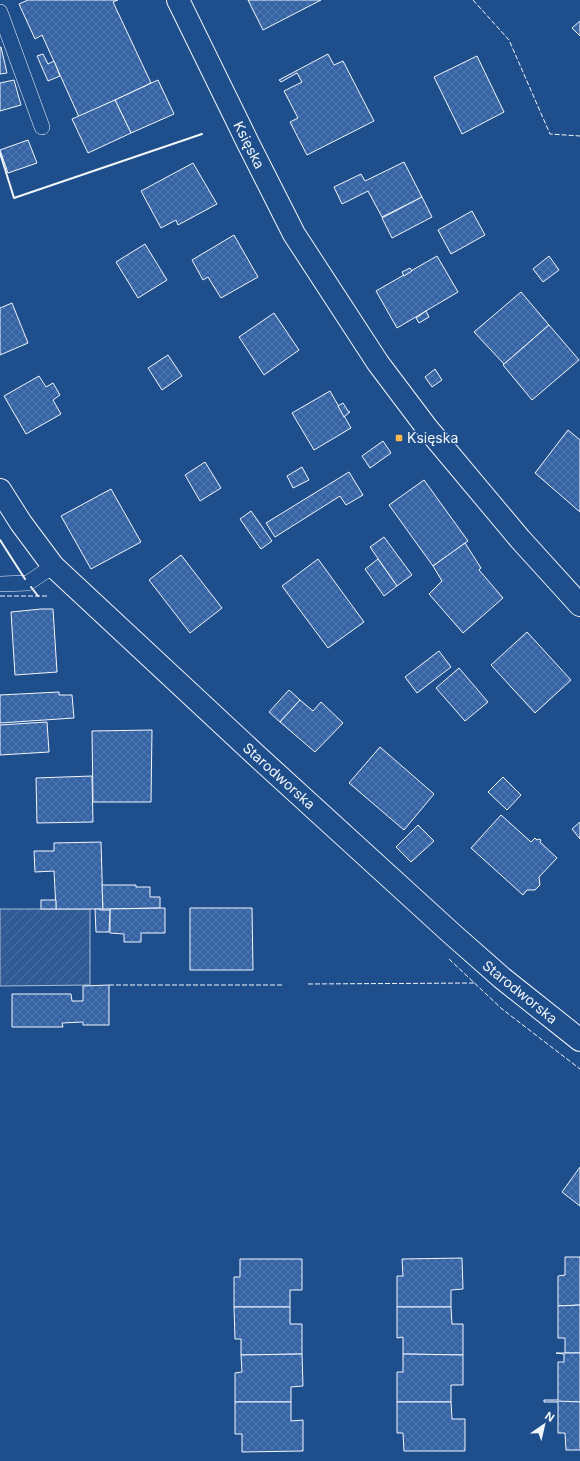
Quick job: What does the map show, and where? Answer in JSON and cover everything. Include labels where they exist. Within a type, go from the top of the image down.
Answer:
[{"type":"street","name":"Księska","points":[[178,0],[248,144],[294,234],[378,363],[427,428],[520,539],[580,605]]},
{"type":"street","name":"Starodworska","points":[[0,490],[20,523],[53,566],[257,756],[451,933],[502,978],[580,1040]]},
{"type":"lane","points":[[0,12],[42,127]]},
{"type":"lane","points":[[0,584],[28,583],[53,566]]},
{"type":"shaded area","points":[[0,909],[90,909],[90,985],[0,986]]},
{"type":"building","points":[[28,0],[118,0],[113,2],[151,83],[79,117],[42,35],[35,39],[19,4]]},
{"type":"building","points":[[248,0],[321,0],[263,30]]},
{"type":"building","points":[[580,21],[580,36],[572,28]]},
{"type":"building","points":[[0,47],[7,73],[0,74]]},
{"type":"building","points":[[43,54],[48,64],[54,61],[60,76],[48,81],[37,56]]},
{"type":"building","points":[[328,54],[334,65],[343,61],[374,121],[307,155],[290,122],[298,118],[284,91],[302,82],[297,73],[281,82],[279,80]]},
{"type":"building","points":[[477,56],[504,112],[462,134],[434,77]]},
{"type":"building","points":[[14,80],[21,105],[0,111],[0,83]]},
{"type":"building","points":[[158,80],[174,114],[131,133],[115,100]]},
{"type":"building","points":[[115,100],[131,133],[88,153],[72,119]]},
{"type":"building","points":[[28,140],[37,163],[8,173],[0,150]]},
{"type":"building","points":[[404,162],[422,197],[382,217],[368,191],[342,204],[334,187],[361,174],[365,181]]},
{"type":"building","points":[[193,163],[217,204],[178,225],[176,220],[161,228],[141,191]]},
{"type":"building","points":[[422,197],[432,217],[392,238],[382,218]]},
{"type":"building","points":[[472,211],[485,235],[451,254],[438,230]]},
{"type":"building","points":[[234,235],[258,277],[221,298],[208,277],[203,280],[192,260]]},
{"type":"building","points":[[145,244],[167,280],[138,298],[116,262]]},
{"type":"building","points":[[437,256],[458,292],[397,328],[376,291]]},
{"type":"building","points":[[549,256],[559,270],[543,282],[533,269]]},
{"type":"building","points":[[410,268],[412,271],[404,276],[402,272]]},
{"type":"building","points":[[521,292],[549,325],[504,364],[474,332]]},
{"type":"building","points":[[12,303],[28,343],[0,355],[0,308]]},
{"type":"building","points":[[426,311],[429,317],[419,323],[416,318]]},
{"type":"building","points":[[274,313],[299,350],[264,375],[239,337]]},
{"type":"building","points":[[549,325],[579,360],[532,400],[503,365]]},
{"type":"building","points":[[168,355],[182,376],[162,390],[148,368]]},
{"type":"building","points":[[435,369],[442,380],[432,387],[425,377]]},
{"type":"building","points":[[39,376],[46,387],[53,383],[60,395],[53,400],[61,414],[26,434],[4,396]]},
{"type":"building","points":[[330,391],[351,428],[314,450],[292,413]]},
{"type":"building","points":[[343,403],[350,412],[344,417],[338,406]]},
{"type":"building","points":[[568,430],[580,440],[580,512],[535,473]]},
{"type":"building","points":[[383,441],[391,453],[370,468],[362,456]]},
{"type":"building","points":[[205,462],[221,488],[200,501],[185,475]]},
{"type":"building","points":[[302,467],[309,480],[293,488],[287,476]]},
{"type":"building","points":[[349,472],[363,495],[346,505],[340,496],[275,537],[266,523]]},
{"type":"building","points":[[424,480],[468,541],[433,566],[389,505]]},
{"type":"building","points":[[111,489],[141,542],[91,569],[61,516]]},
{"type":"building","points":[[251,511],[272,541],[261,549],[240,519]]},
{"type":"building","points":[[384,537],[412,575],[397,586],[370,547]]},
{"type":"building","points":[[465,543],[481,568],[479,570],[503,598],[463,633],[429,594],[442,581],[433,566]]},
{"type":"building","points":[[181,555],[222,608],[190,633],[149,580]]},
{"type":"building","points":[[318,559],[364,622],[328,648],[282,586]]},
{"type":"building","points":[[378,559],[397,586],[384,596],[365,569]]},
{"type":"building","points":[[53,609],[57,672],[15,675],[11,612]]},
{"type":"building","points":[[527,632],[571,680],[535,713],[491,665]]},
{"type":"building","points":[[439,651],[451,667],[417,693],[405,677]]},
{"type":"building","points":[[459,668],[488,702],[465,721],[436,688]]},
{"type":"building","points":[[289,690],[300,700],[280,722],[269,712]]},
{"type":"building","points":[[59,692],[59,695],[72,695],[74,718],[0,723],[0,695]]},
{"type":"building","points":[[300,700],[313,711],[321,702],[343,723],[315,752],[280,722]]},
{"type":"building","points":[[47,722],[49,752],[0,755],[0,725]]},
{"type":"building","points":[[152,730],[151,802],[93,802],[92,731]]},
{"type":"building","points":[[380,747],[434,794],[404,830],[349,783]]},
{"type":"building","points":[[92,776],[93,822],[37,823],[36,778]]},
{"type":"building","points":[[503,777],[521,795],[507,810],[488,792]]},
{"type":"building","points":[[501,815],[531,842],[535,838],[537,840],[541,840],[540,842],[557,858],[539,877],[540,885],[535,890],[527,890],[523,895],[471,848]]},
{"type":"building","points":[[580,822],[580,839],[572,829]]},
{"type":"building","points":[[418,825],[434,841],[411,862],[396,847]]},
{"type":"building","points":[[101,842],[103,909],[56,909],[54,871],[35,872],[34,851],[54,851],[54,843]]},
{"type":"building","points":[[102,885],[136,885],[136,887],[150,887],[150,897],[160,897],[160,908],[103,909]]},
{"type":"building","points":[[41,900],[56,900],[56,909],[41,909]]},
{"type":"building","points":[[165,908],[165,933],[141,933],[141,942],[124,942],[124,934],[110,933],[110,909]]},
{"type":"building","points":[[190,908],[252,908],[253,970],[190,970]]},
{"type":"building","points":[[95,909],[110,910],[109,932],[96,932]]},
{"type":"building","points":[[109,985],[109,1025],[83,1025],[83,1022],[62,1023],[63,1027],[12,1027],[12,994],[71,994],[72,1001],[83,1001],[83,986]]},
{"type":"building","points":[[580,1167],[580,1206],[562,1192]]},
{"type":"building","points":[[565,1257],[580,1257],[580,1305],[558,1306],[558,1276],[565,1275]]},
{"type":"building","points":[[462,1258],[463,1289],[451,1290],[451,1307],[397,1307],[397,1276],[403,1276],[402,1259]]},
{"type":"building","points":[[240,1259],[302,1259],[302,1290],[290,1290],[290,1307],[234,1307],[234,1277],[240,1277]]},
{"type":"building","points":[[580,1305],[580,1353],[565,1353],[565,1338],[558,1338],[558,1306]]},
{"type":"building","points":[[234,1307],[290,1307],[290,1324],[302,1324],[302,1354],[241,1355],[241,1339],[235,1339]]},
{"type":"building","points":[[397,1307],[451,1307],[452,1324],[463,1324],[463,1355],[403,1354],[403,1337],[397,1338]]},
{"type":"building","points":[[556,1353],[580,1353],[580,1402],[544,1402],[544,1400],[558,1400],[558,1362],[564,1362],[564,1354]]},
{"type":"building","points":[[302,1354],[303,1386],[291,1387],[291,1402],[235,1402],[235,1373],[242,1372],[241,1355]]},
{"type":"building","points":[[403,1354],[463,1355],[463,1385],[451,1385],[451,1402],[397,1402],[397,1372],[403,1372]]},
{"type":"building","points":[[558,1401],[580,1402],[580,1450],[566,1450],[565,1433],[558,1433]]},
{"type":"building","points":[[235,1402],[291,1402],[291,1421],[303,1420],[303,1451],[242,1452],[242,1434],[235,1434]]},
{"type":"building","points":[[397,1402],[451,1402],[452,1419],[465,1419],[465,1451],[404,1451],[403,1433],[397,1433]]},
{"type":"fence","points":[[473,0],[509,40],[550,134],[580,136]]},
{"type":"fence","points":[[0,596],[49,596]]},
{"type":"fence","points":[[449,959],[502,1009],[580,1069]]},
{"type":"fence","points":[[308,984],[475,983]]},
{"type":"fence","points":[[109,985],[282,985]]},
{"type":"wall","points":[[0,153],[14,198],[202,134]]},
{"type":"wall","points":[[0,540],[25,579]]},
{"type":"wall","points":[[31,587],[38,596]]},
{"type":"place","name":"Księska","points":[[399,438]]}]
